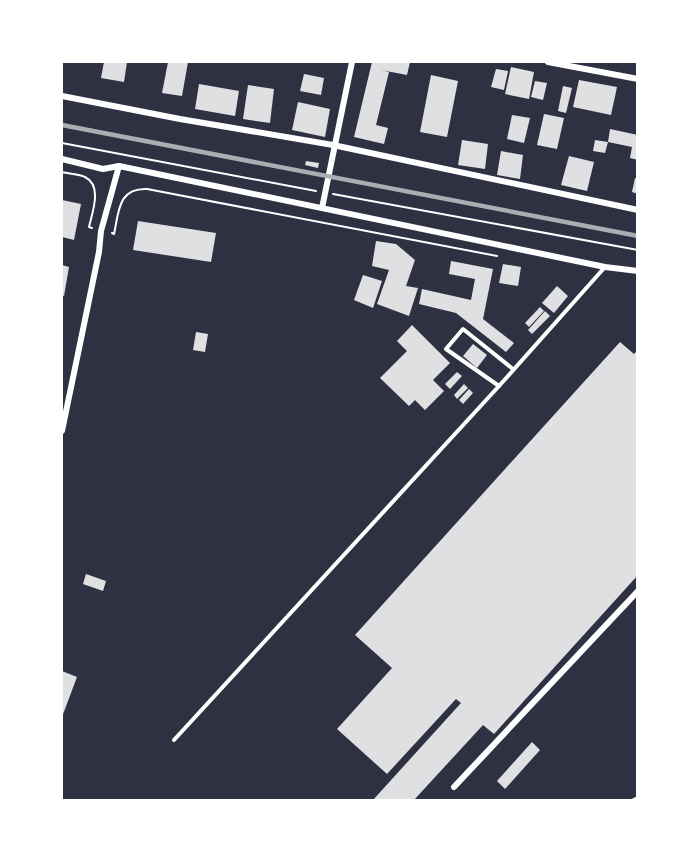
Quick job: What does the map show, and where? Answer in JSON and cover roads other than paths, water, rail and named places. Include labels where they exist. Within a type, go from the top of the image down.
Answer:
[{"type":"street","points":[[322,208],[352,62]]},
{"type":"street","points":[[548,62],[638,79]]},
{"type":"street","points":[[62,96],[333,146],[638,210]]},
{"type":"street","points":[[62,159],[103,169],[119,166],[605,267],[638,271]]},
{"type":"street","points":[[62,431],[99,252],[101,231],[119,166]]},
{"type":"street","points":[[454,787],[638,591]]},
{"type":"lane","points":[[174,740],[605,267]]},
{"type":"lane","points":[[499,386],[446,349],[463,329],[513,369]]},
{"type":"railway","points":[[62,125],[638,236]]}]
